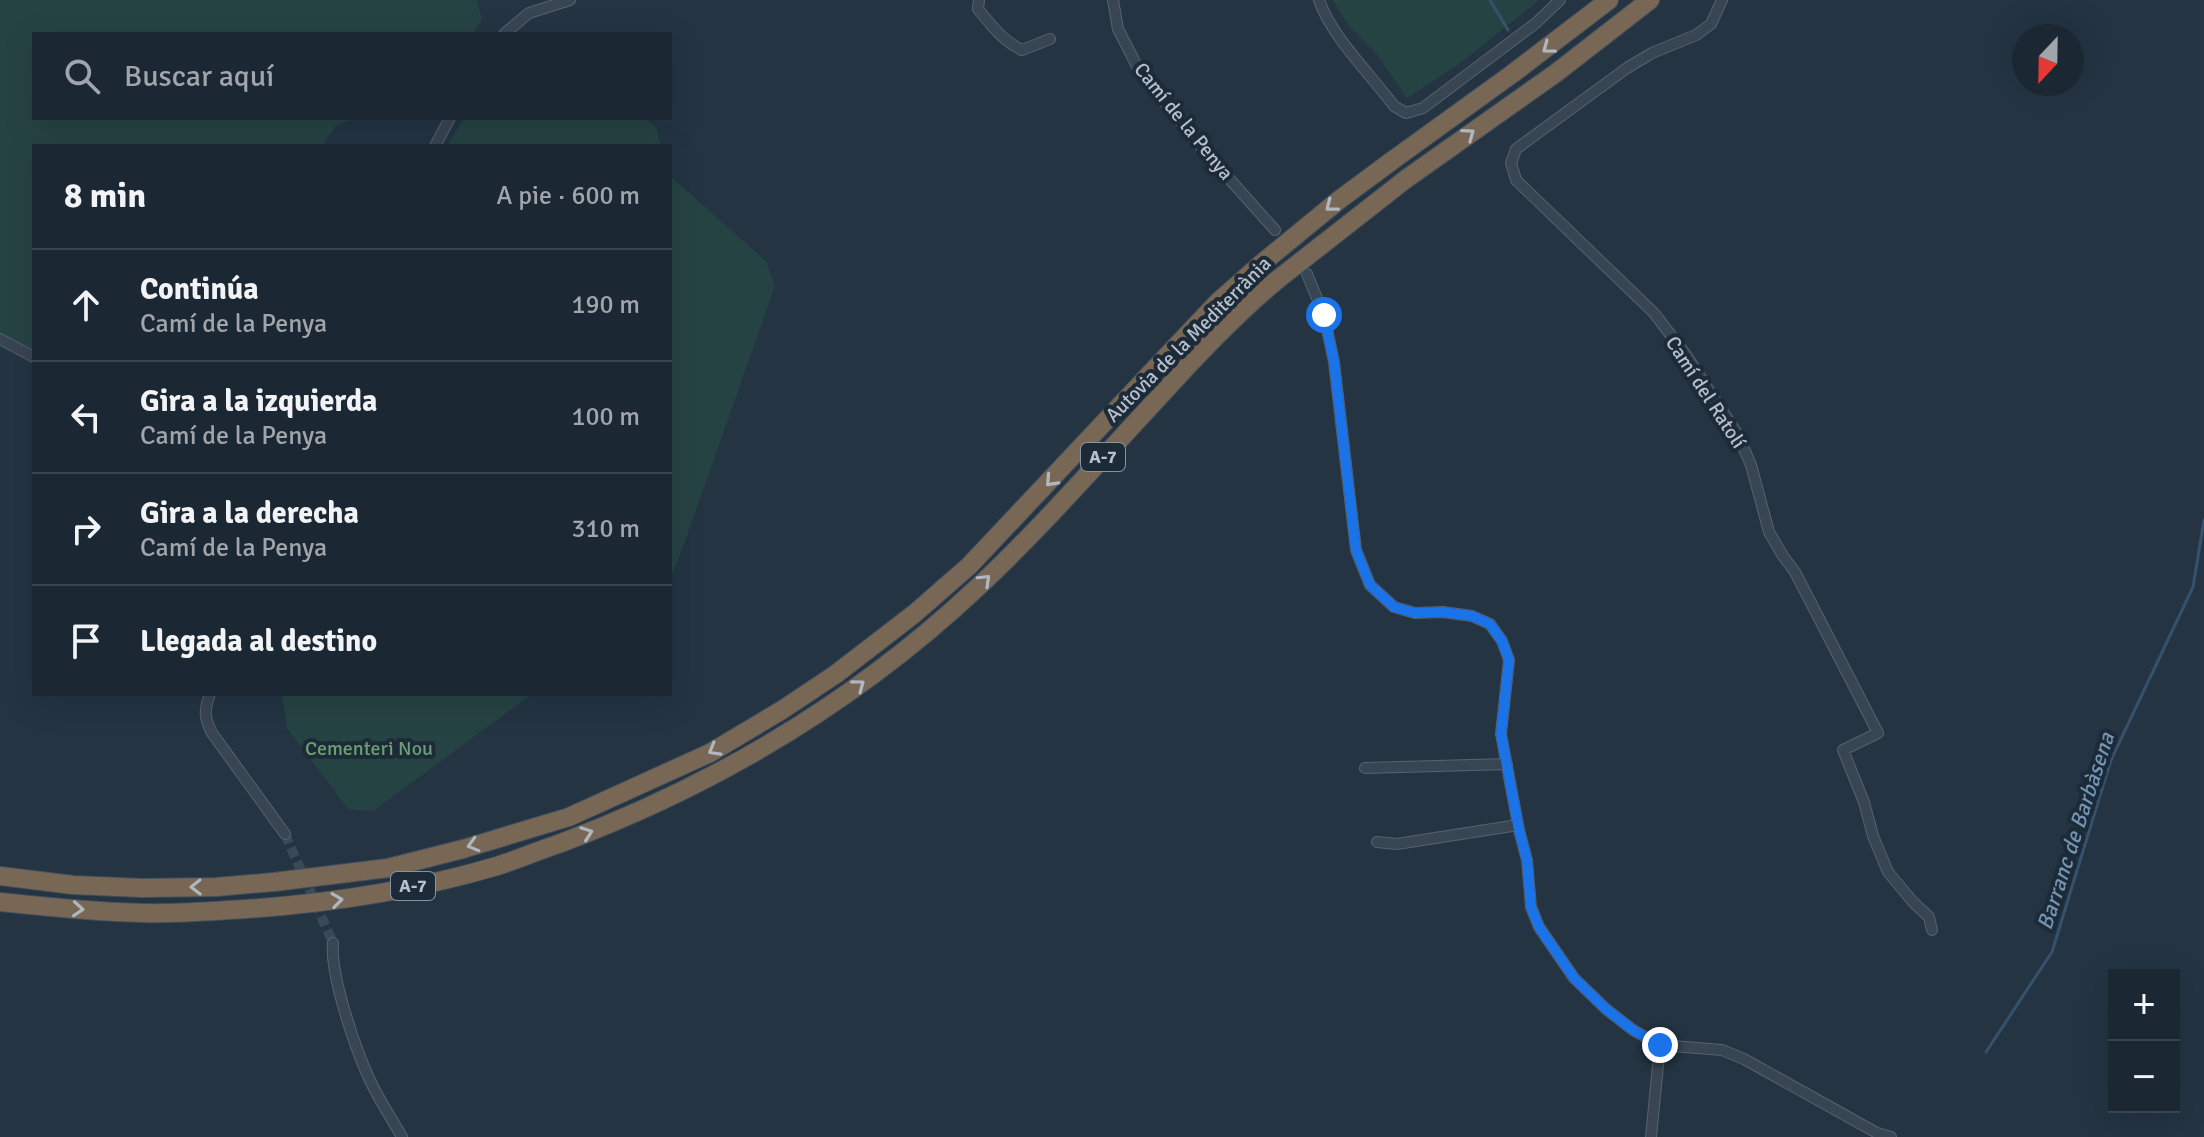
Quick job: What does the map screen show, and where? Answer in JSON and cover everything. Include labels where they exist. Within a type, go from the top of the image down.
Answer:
[{"type":"highway","name":"Autovia de la Mediterrània","points":[[0,876],[73,885],[142,888],[274,882],[388,868],[569,817],[710,753],[836,674],[914,614],[978,558],[1219,301],[1339,200],[1609,0]]},
{"type":"highway","name":"Autovia de la Mediterrània","points":[[0,902],[141,913],[195,912],[293,906],[430,883],[498,866],[651,807],[738,763],[853,690],[927,632],[1024,542],[1195,357],[1253,300],[1406,179],[1556,73],[1650,0]]},
{"type":"street","points":[[506,32],[529,13],[570,0]]},
{"type":"street","points":[[979,0],[978,9],[1010,44],[1022,50],[1050,39]]},
{"type":"street","name":"Camí de la Penya","points":[[1113,0],[1118,29],[1140,72],[1200,146],[1275,230]]},
{"type":"street","points":[[1319,0],[1335,31],[1394,106],[1406,113],[1423,108],[1536,23],[1560,0]]},
{"type":"street","name":"Camí del Ratolí","points":[[1722,0],[1711,24],[1696,35],[1652,53],[1627,68],[1516,149],[1511,163],[1516,180],[1654,313],[1686,355],[1738,435],[1751,465],[1769,532],[1795,572],[1878,733],[1843,750],[1888,872],[1929,917],[1932,930]]},
{"type":"street","points":[[436,144],[449,120]]},
{"type":"street","points":[[1307,274],[1324,315],[1334,362],[1356,550],[1370,585],[1394,607],[1415,613],[1443,612],[1472,616],[1490,624],[1502,641],[1509,660],[1501,734],[1527,860],[1531,907],[1539,927],[1574,978],[1633,1030],[1660,1045],[1722,1050],[1744,1059],[1877,1133],[1891,1137]]},
{"type":"street","points":[[0,339],[32,356]]},
{"type":"street","points":[[209,696],[205,719],[212,733],[285,834]]},
{"type":"street","points":[[1365,768],[1507,764]]},
{"type":"street","points":[[1377,842],[1397,844],[1518,825]]},
{"type":"street","points":[[333,943],[332,955],[343,1006],[368,1077],[402,1137]]},
{"type":"street","points":[[1651,1137],[1660,1045]]},
{"type":"green space","points":[[0,0],[477,0],[482,20],[473,32],[32,32],[32,120],[350,120],[336,126],[323,144],[32,144],[32,350],[0,333]]},
{"type":"green space","points":[[1333,0],[1539,0],[1459,64],[1407,98],[1378,56],[1346,22]]},
{"type":"green space","points":[[463,120],[647,120],[656,127],[660,144],[448,144]]},
{"type":"green space","points":[[672,178],[766,261],[775,286],[672,574]]},
{"type":"green space","name":"Cementeri Nou","points":[[282,696],[529,696],[373,811],[348,809],[287,728]]},
{"type":"waterway","points":[[1490,0],[1508,30]]},
{"type":"waterway","name":"Barranc de Barbàsena","points":[[1986,1052],[2052,952],[2111,760],[2193,587],[2204,520]]},
{"type":"tunnel","points":[[285,834],[333,943]]},
{"type":"route","points":[[1324,315],[1334,362],[1356,550],[1370,585],[1394,607],[1415,613],[1443,612],[1472,616],[1490,624],[1502,641],[1509,660],[1501,734],[1527,860],[1531,907],[1539,927],[1574,978],[1606,1009],[1633,1030],[1660,1045]]}]
